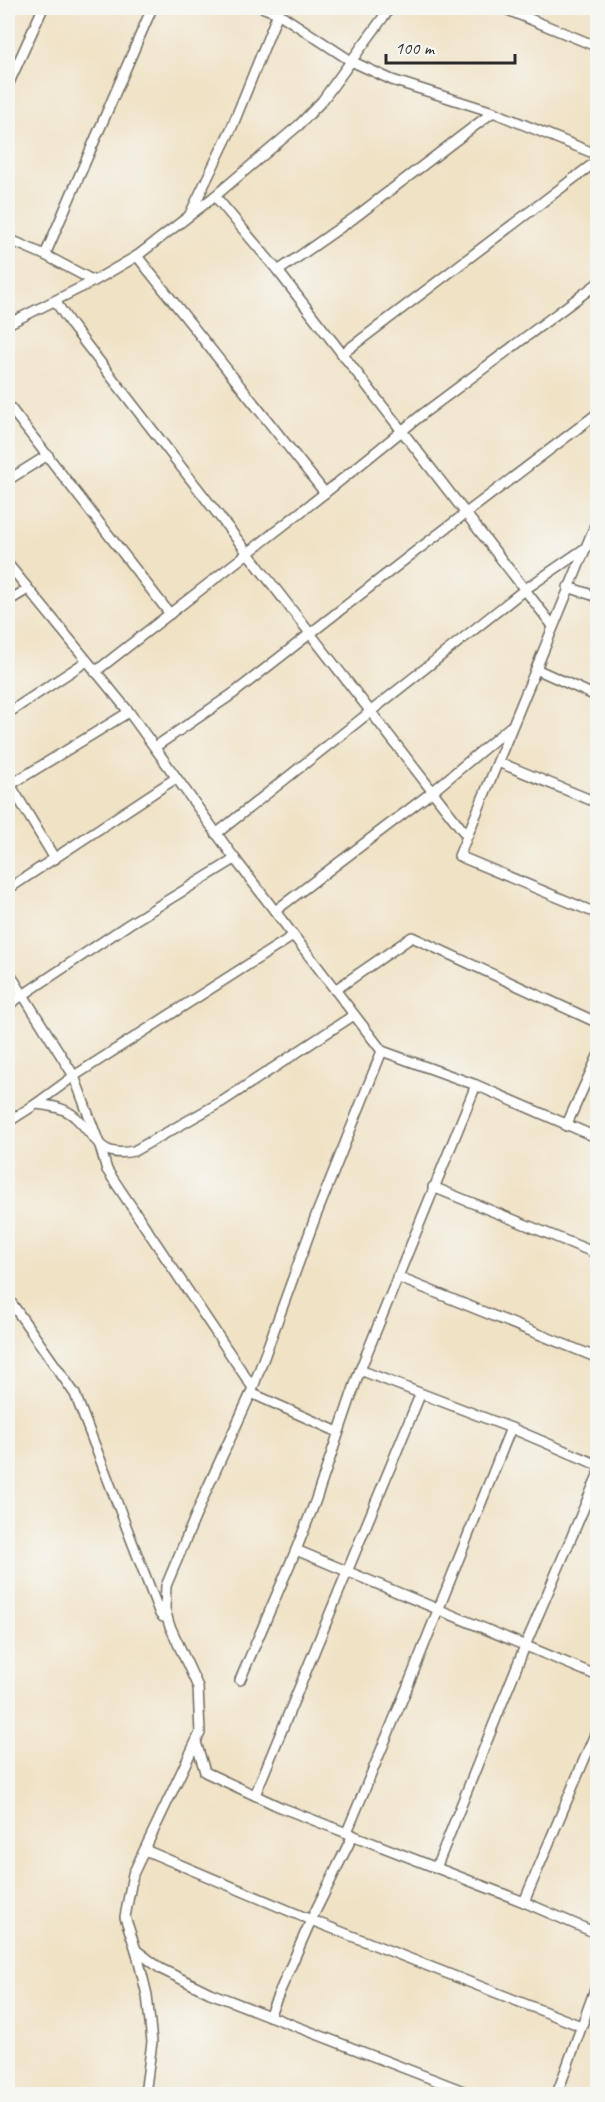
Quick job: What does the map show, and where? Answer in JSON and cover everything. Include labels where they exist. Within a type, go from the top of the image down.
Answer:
[{"type":"street","points":[[8,85],[43,8]]},
{"type":"street","points":[[45,255],[152,8]]},
{"type":"street","points":[[264,8],[279,10],[351,61],[392,80],[493,112],[597,158],[342,354]]},
{"type":"street","points":[[8,324],[94,281],[137,256],[215,196],[299,125],[322,101],[390,8]]},
{"type":"street","points":[[510,9],[597,47]]},
{"type":"street","points":[[189,217],[232,127],[279,10]]},
{"type":"street","points":[[278,271],[354,218],[493,112]]},
{"type":"street","points":[[215,196],[278,271],[553,626]]},
{"type":"street","points":[[8,239],[45,255],[94,281]]},
{"type":"street","points":[[137,256],[325,493]]},
{"type":"street","points":[[95,672],[401,431],[597,283]]},
{"type":"street","points":[[55,301],[72,327],[467,836]]},
{"type":"street","points":[[8,405],[170,615]]},
{"type":"street","points":[[155,747],[234,693],[597,413]]},
{"type":"street","points":[[8,480],[48,455]]},
{"type":"street","points":[[597,518],[459,856],[597,914]]},
{"type":"street","points":[[216,834],[524,590],[586,548]]},
{"type":"street","points":[[8,564],[129,712],[216,834],[382,1051],[476,1085],[597,1138]]},
{"type":"street","points":[[568,587],[597,597]]},
{"type":"street","points":[[8,601],[28,589]]},
{"type":"street","points":[[8,713],[87,661]]},
{"type":"street","points":[[536,669],[597,697]]},
{"type":"street","points":[[55,859],[9,783],[129,712]]},
{"type":"street","points":[[275,911],[432,792],[512,726]]},
{"type":"street","points":[[498,762],[597,803]]},
{"type":"street","points":[[8,889],[176,778]]},
{"type":"street","points":[[8,1005],[129,924],[235,859]]},
{"type":"street","points":[[8,1122],[74,1076],[293,936]]},
{"type":"street","points":[[335,990],[412,937],[597,1023]]},
{"type":"street","points":[[8,971],[74,1076],[107,1170],[252,1391],[338,1432]]},
{"type":"street","points":[[36,1104],[60,1108],[75,1116],[100,1146],[118,1155],[134,1151],[223,1101],[354,1015]]},
{"type":"street","points":[[145,2094],[152,2042],[147,1995],[125,1917],[134,1874],[200,1733],[198,1687],[169,1624],[165,1609],[166,1586],[252,1391],[315,1218],[382,1051]]},
{"type":"street","points":[[566,1126],[597,1056]]},
{"type":"street","points":[[240,1680],[296,1550],[315,1502],[360,1370],[476,1085]]},
{"type":"street","points":[[433,1187],[597,1254]]},
{"type":"street","points":[[397,1277],[597,1358]]},
{"type":"street","points":[[8,1299],[75,1394],[160,1614],[169,1624]]},
{"type":"street","points":[[360,1370],[420,1395],[511,1428],[597,1465]]},
{"type":"street","points":[[255,1795],[420,1395]]},
{"type":"street","points":[[269,2016],[350,1833],[511,1428]]},
{"type":"street","points":[[436,1868],[525,1646],[597,1475]]},
{"type":"street","points":[[296,1550],[597,1676]]},
{"type":"street","points":[[524,1902],[597,1726]]},
{"type":"street","points":[[196,1742],[205,1772],[280,1807],[524,1902],[597,1934]]},
{"type":"street","points":[[145,1850],[311,1920],[581,2026]]},
{"type":"street","points":[[136,1950],[160,1969],[210,1994],[471,2094]]},
{"type":"street","points":[[557,2094],[597,1981]]}]
